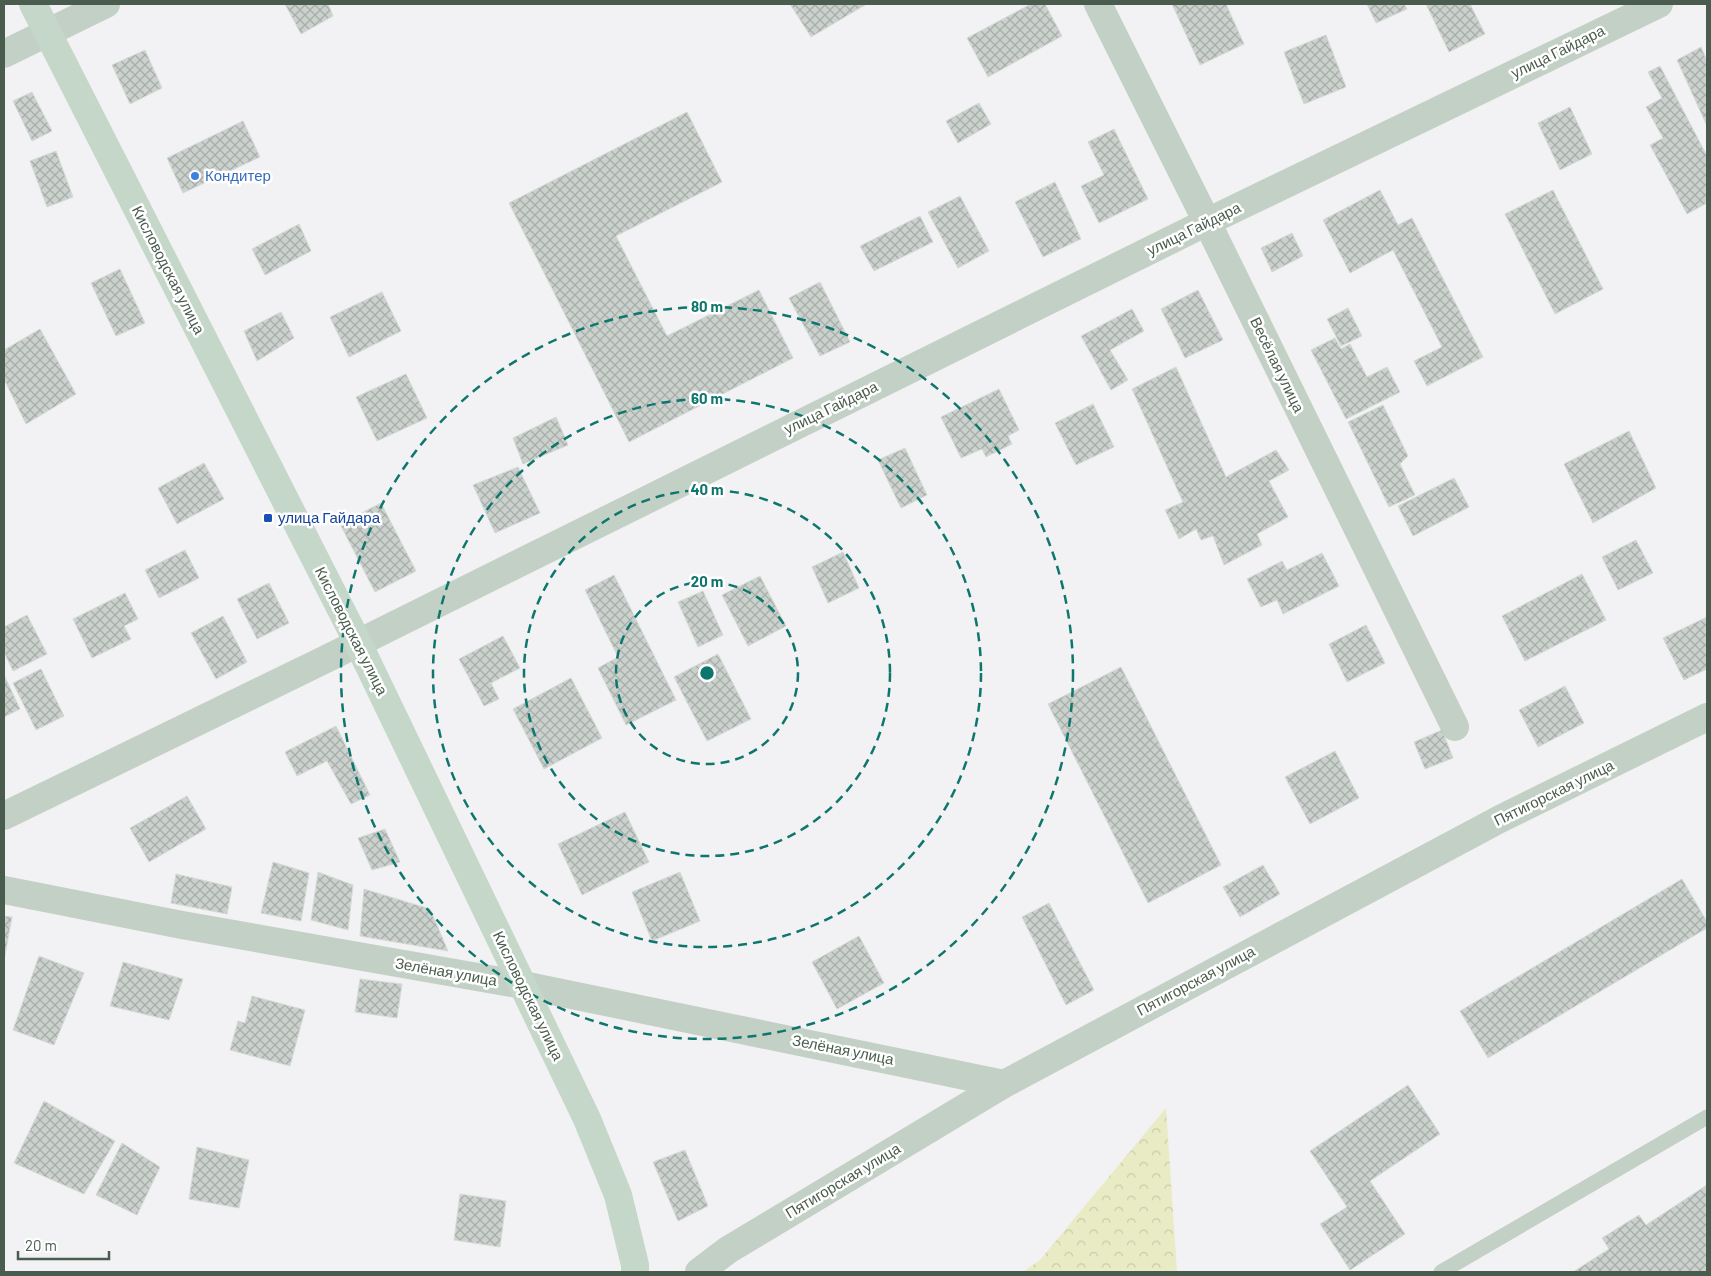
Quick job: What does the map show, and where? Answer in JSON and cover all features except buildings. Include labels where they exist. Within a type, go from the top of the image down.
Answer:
[{"type":"main road","name":"Кисловодская улица","points":[[33,4],[358,643],[587,1119],[618,1196],[635,1264],[635,1272]]},
{"type":"street","points":[[4,54],[106,4]]},
{"type":"street","name":"Весёлая улица","points":[[1098,4],[1455,727]]},
{"type":"street","name":"улица Гайдара","points":[[4,816],[358,643],[1207,222],[1659,4]]},
{"type":"street","name":"Пятигорская улица","points":[[699,1272],[728,1250],[1004,1084],[1500,819],[1707,717]]},
{"type":"street","name":"Зелёная улица","points":[[4,890],[182,926],[523,986],[1004,1084]]},
{"type":"lane","points":[[1441,1272],[1707,1117]]},
{"type":"green space","points":[[1166,1108],[1177,1272],[1023,1272],[1040,1260]]},
{"type":"place","name":"Кондитер","points":[[195,176]]},
{"type":"place","name":"улица Гайдара","points":[[268,518]]}]
